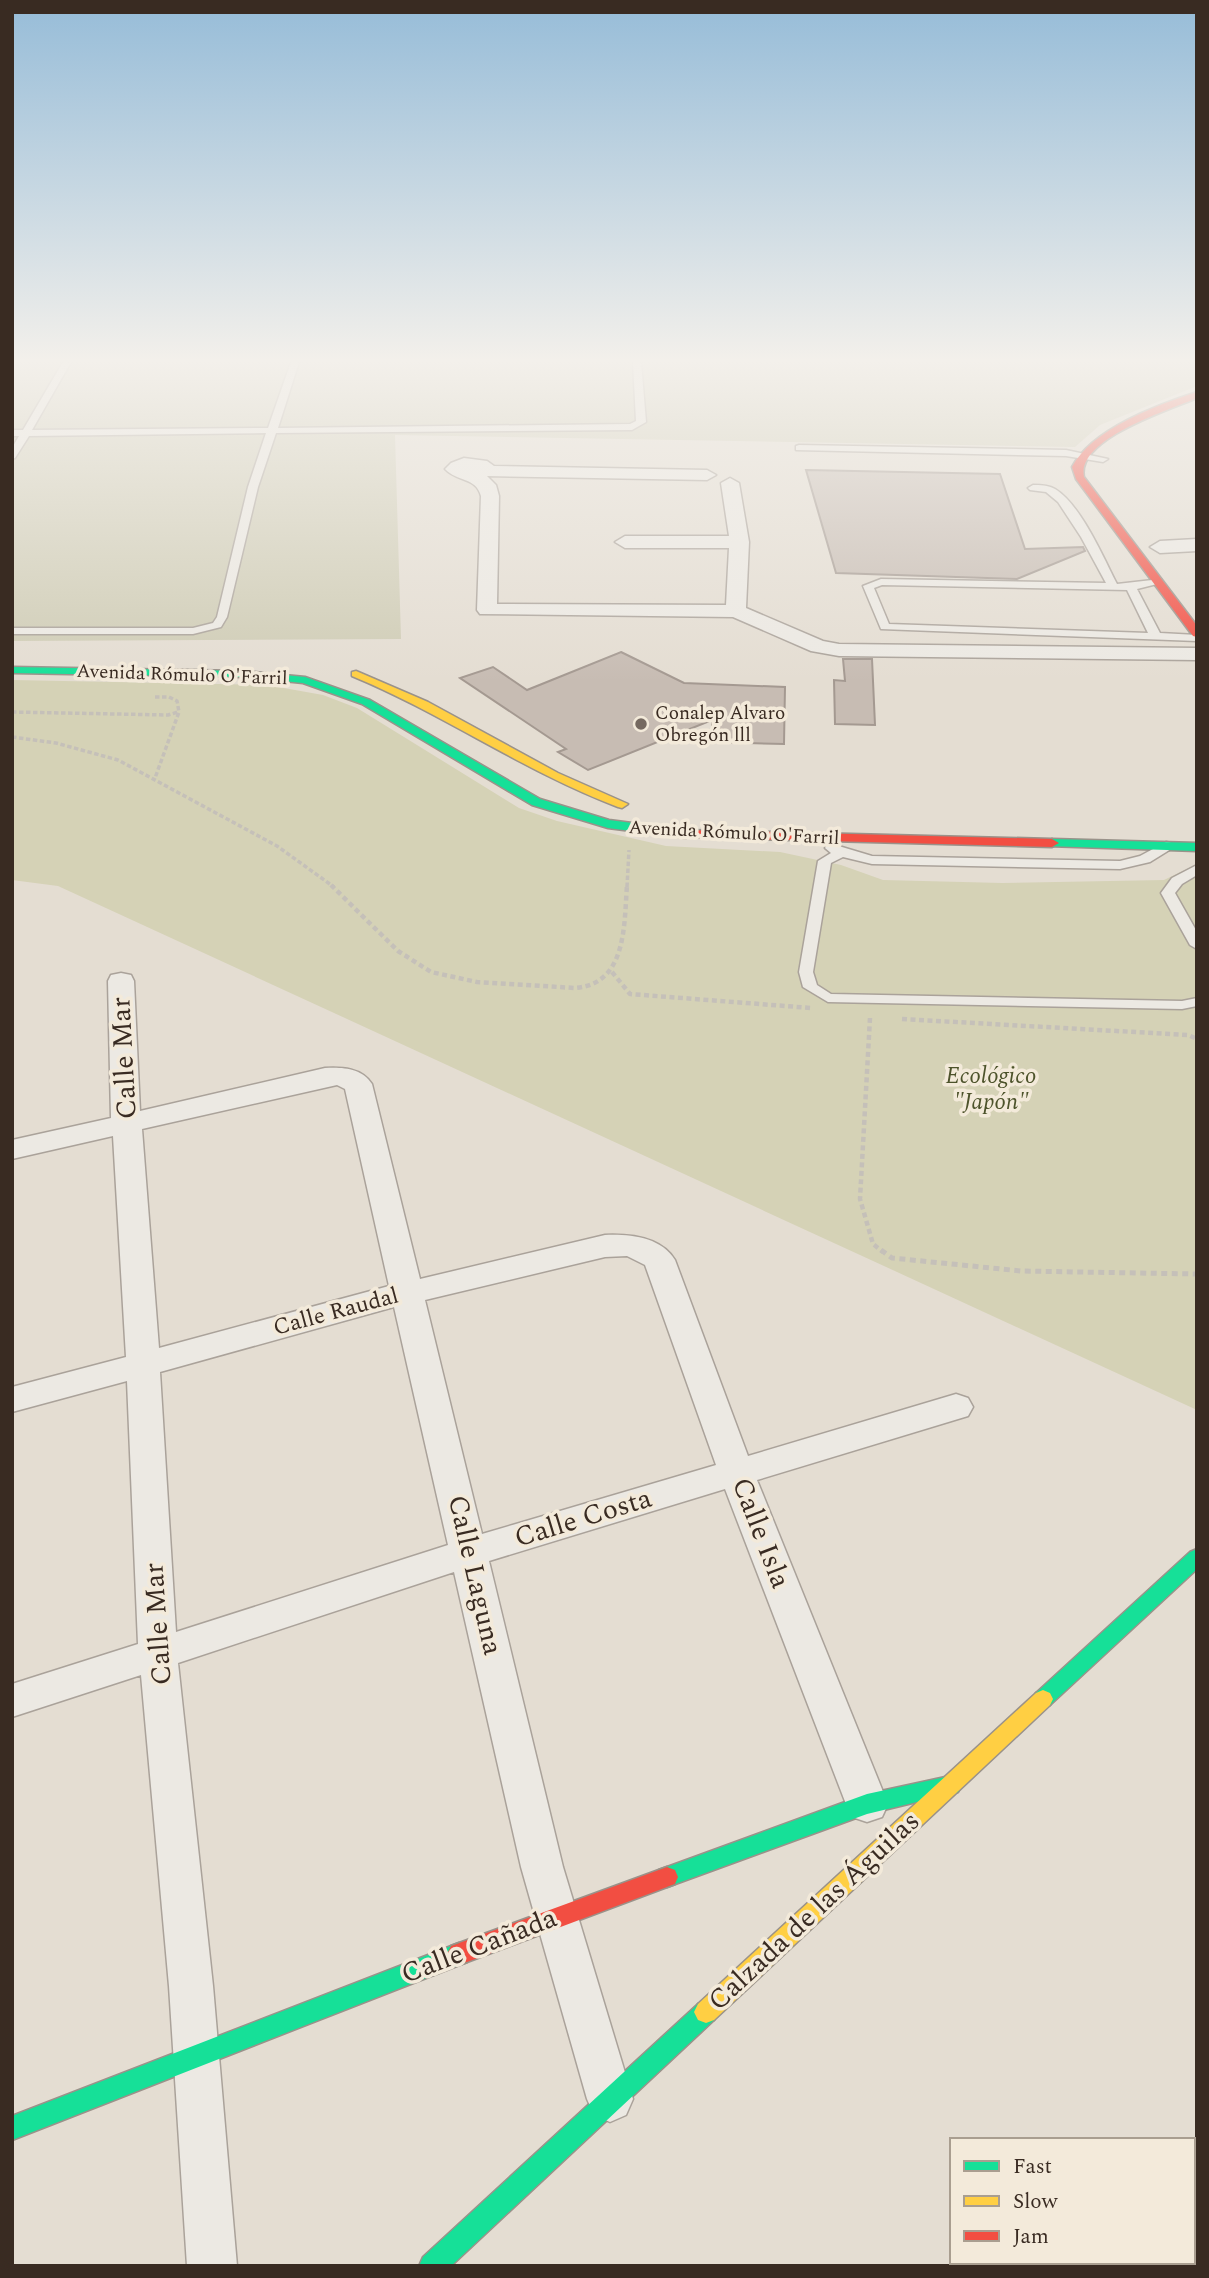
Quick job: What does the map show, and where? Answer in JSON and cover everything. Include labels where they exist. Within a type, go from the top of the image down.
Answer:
[{"type":"main road","points":[[1078,468],[1079,477],[1197,636]]},
{"type":"main road","points":[[1101,468],[1105,477]]},
{"type":"main road","points":[[1156,542],[1175,566]]},
{"type":"main road","name":"Avenida Rómulo O'Farril","points":[[335,667],[373,679],[422,702],[553,778],[589,794],[642,808]]},
{"type":"main road","name":"Avenida Rómulo O'Farril","points":[[12,670],[250,674],[307,680],[344,691],[515,792],[559,811],[629,829],[1196,847]]},
{"type":"main road","points":[[1188,826],[1196,847]]},
{"type":"main road","name":"Calzada de las Águilas","points":[[448,2261],[610,2099],[1197,1557]]},
{"type":"main road","name":"Calle Cañada","points":[[12,2128],[555,1917],[867,1804],[952,1785]]},
{"type":"street","points":[[736,611],[739,542],[730,482],[737,480],[736,474],[719,471],[707,475],[480,473],[490,496],[487,610],[736,611],[818,647],[838,650],[1197,653]]},
{"type":"street","points":[[625,542],[739,542]]},
{"type":"street","points":[[1156,542],[1197,545]]},
{"type":"street","name":"Calle Mar","points":[[121,981],[158,1653],[191,1986],[212,2266]]},
{"type":"street","name":"Calle Laguna","points":[[128,1123],[325,1077],[342,1076],[358,1084],[555,1917],[610,2099]]},
{"type":"street","points":[[12,1150],[128,1123]]},
{"type":"street","name":"Calle Raudal","points":[[12,1400],[406,1293],[605,1246],[627,1244],[648,1250],[659,1260]]},
{"type":"street","name":"Calle Isla","points":[[659,1260],[737,1473],[867,1804]]},
{"type":"street","name":"Calle Costa","points":[[12,1701],[470,1552],[956,1407]]},
{"type":"lane","points":[[12,631],[192,631],[217,625],[222,617],[258,468]]},
{"type":"lane","points":[[1033,488],[1045,489],[1057,495],[1086,537],[1113,587]]},
{"type":"lane","points":[[1157,581],[1131,587],[881,582],[869,586],[885,627],[1156,637],[1197,636]]},
{"type":"lane","points":[[1131,587],[1156,637]]},
{"type":"lane","points":[[816,837],[841,853],[872,860],[1120,866],[1145,859],[1166,846]]},
{"type":"lane","points":[[841,853],[825,861],[806,972],[810,987],[828,998],[1182,1005],[1197,1002]]},
{"type":"lane","points":[[1197,869],[1177,881],[1168,893],[1197,945]]},
{"type":"path","points":[[12,712],[168,715],[179,712],[155,778]]},
{"type":"path","points":[[12,737],[56,743],[118,760],[155,778],[277,846],[339,891],[356,912],[398,951],[432,972],[477,982],[589,987],[612,972],[624,933],[629,829]]},
{"type":"path","points":[[870,1018],[860,1199],[873,1244],[892,1258],[1021,1271],[1197,1274]]},
{"type":"green space","name":"Ecológico \"Japón\"","points":[[12,680],[267,685],[323,695],[357,708],[519,808],[557,821],[666,846],[780,852],[841,865],[883,880],[1002,883],[1164,880],[1197,864],[1197,1410],[58,886],[12,880]]},
{"type":"shaded area","points":[[12,468],[396,468],[401,639],[12,641]]},
{"type":"building","points":[[806,470],[1000,474],[1025,549],[1083,547],[1085,551],[1017,579],[836,573]]},
{"type":"building","points":[[621,652],[684,683],[785,687],[784,744],[712,742],[712,720],[588,770],[558,752],[566,749],[460,678],[493,667],[527,690]]},
{"type":"building","points":[[843,659],[872,659],[875,725],[835,724],[834,680],[845,681]]},
{"type":"traffic: fast","points":[[12,670],[244,674],[305,680],[366,702],[536,802],[608,824],[686,834]]},
{"type":"traffic: fast","points":[[1052,843],[1197,847]]},
{"type":"traffic: fast","points":[[1043,1699],[1197,1557]]},
{"type":"traffic: fast","points":[[667,1877],[867,1804],[950,1785]]},
{"type":"traffic: fast","points":[[12,2128],[459,1954]]},
{"type":"traffic: fast","points":[[432,2266],[706,2012]]},
{"type":"traffic: slow","points":[[356,674],[424,704],[554,775],[622,804]]},
{"type":"traffic: slow","points":[[706,2012],[1043,1699]]},
{"type":"traffic: jam","points":[[1077,468],[1079,477],[1197,634]]},
{"type":"traffic: jam","points":[[686,834],[1052,843]]},
{"type":"traffic: jam","points":[[459,1954],[667,1877]]},
{"type":"place","name":"Conalep Alvaro Obregón lll","points":[[641,724]]}]
